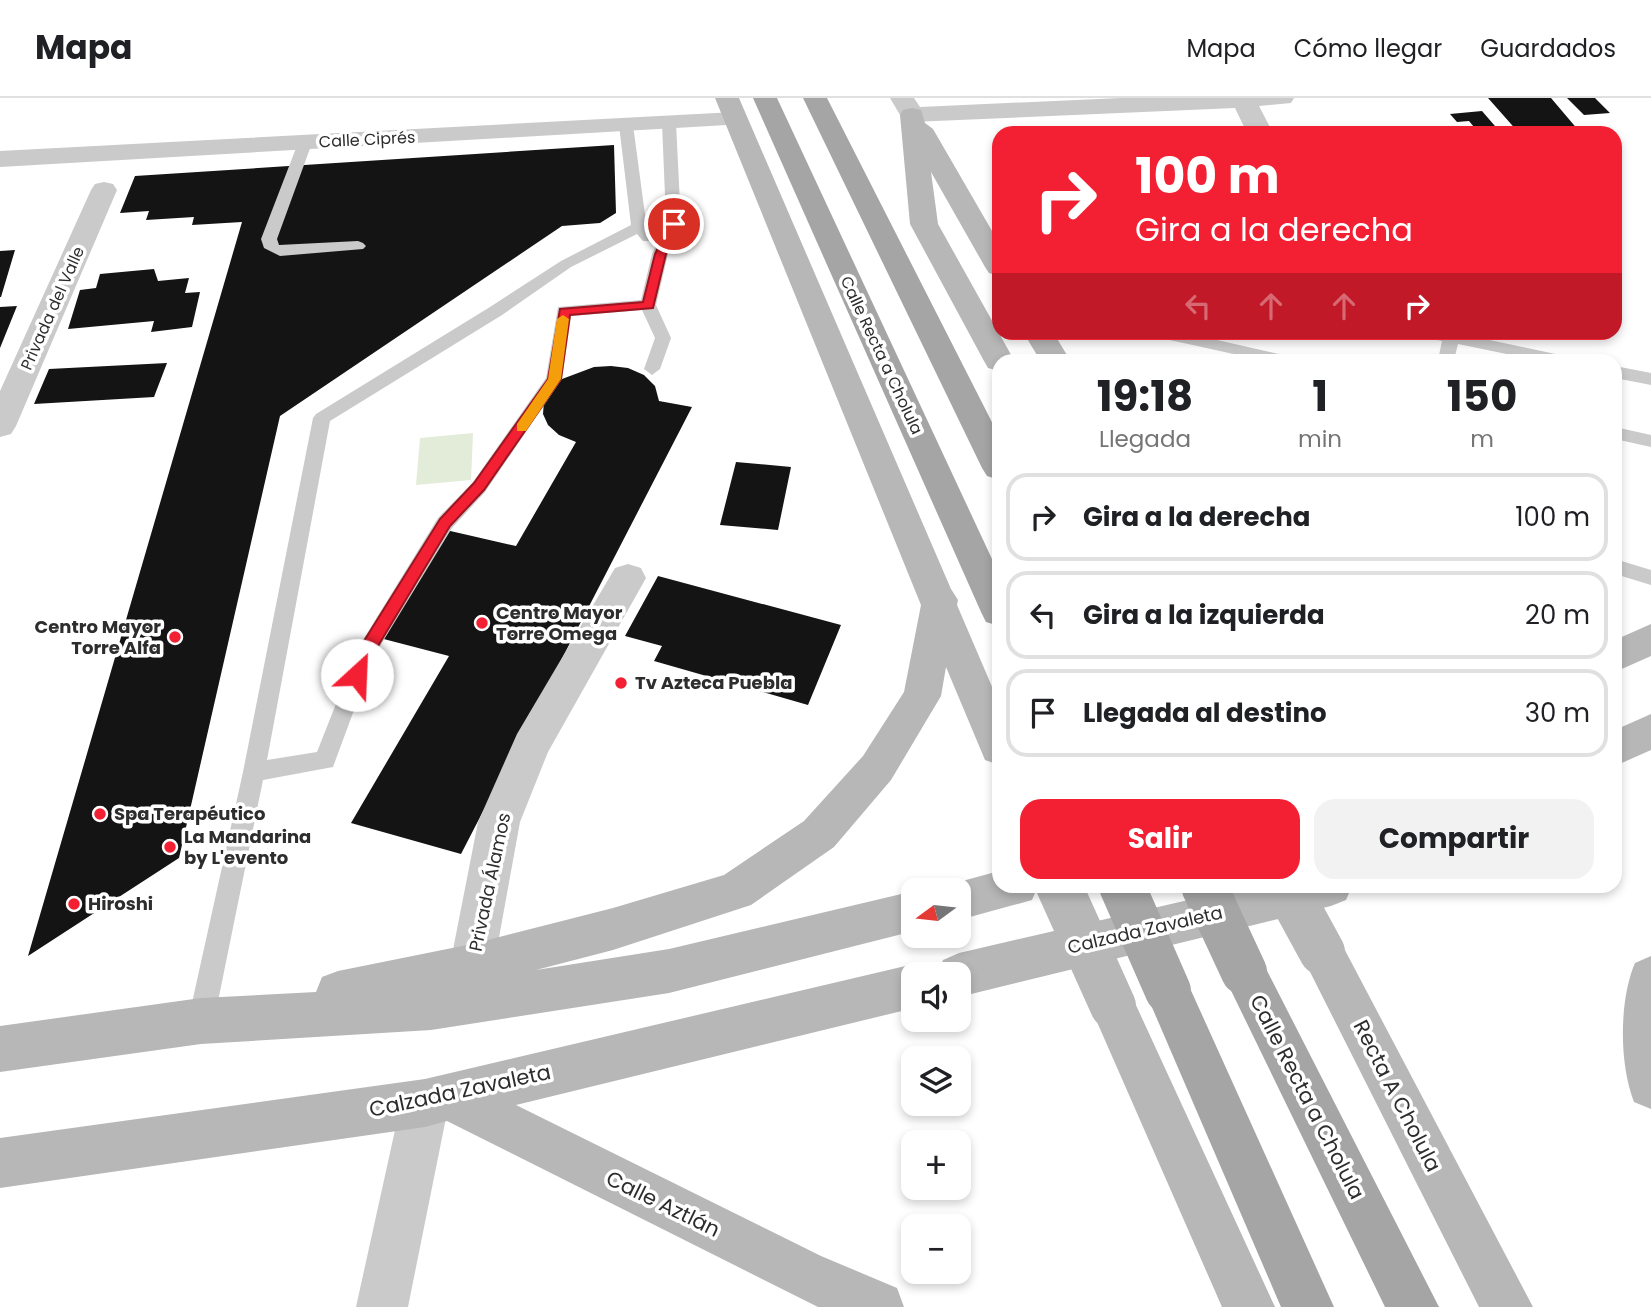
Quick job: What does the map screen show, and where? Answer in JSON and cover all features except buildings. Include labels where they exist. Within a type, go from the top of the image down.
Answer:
[{"type":"main road","name":"Calle Recta a Cholula","points":[[765,98],[992,597]]},
{"type":"main road","points":[[815,98],[992,454]]},
{"type":"main road","points":[[907,106],[992,244]]},
{"type":"main road","points":[[907,106],[924,224],[995,354]]},
{"type":"main road","points":[[731,109],[940,600],[992,730]]},
{"type":"main road","points":[[0,1049],[208,1020],[472,965],[613,929],[736,891],[819,834],[877,768],[922,696],[940,600]]},
{"type":"main road","points":[[1622,632],[1651,626]]},
{"type":"main road","points":[[1622,654],[1651,639]]},
{"type":"main road","points":[[1622,746],[1651,731]]},
{"type":"main road","points":[[971,897],[992,892]]},
{"type":"main road","points":[[1062,893],[1249,1307]]},
{"type":"main road","points":[[1125,893],[1308,1307]]},
{"type":"main road","name":"Calle Recta a Cholula","points":[[1207,893],[1244,972],[1413,1307]]},
{"type":"main road","name":"Recta A Cholula","points":[[1290,893],[1507,1307]]},
{"type":"main road","name":"Calzada Zavaleta","points":[[971,972],[1302,893]]},
{"type":"main road","points":[[208,1020],[431,1008],[669,971],[901,914]]},
{"type":"main road","name":"Calzada Zavaleta","points":[[0,1163],[437,1100],[901,989]]},
{"type":"main road","points":[[1649,1012],[1651,1085]]},
{"type":"main road","name":"Calle Aztlán","points":[[437,1100],[878,1307]]},
{"type":"street","points":[[907,106],[1282,98]]},
{"type":"street","points":[[1244,99],[1257,126]]},
{"type":"street","name":"Calle Ciprés","points":[[0,159],[669,123],[731,109]]},
{"type":"street","name":"Privada del Valle","points":[[0,426],[104,190]]},
{"type":"street","name":"Privada Álamos","points":[[472,965],[499,822],[531,746],[628,578]]},
{"type":"street","points":[[382,1307],[437,1100]]},
{"type":"lane","points":[[652,369],[663,338],[648,306],[660,254],[674,224],[669,123]]},
{"type":"lane","points":[[626,125],[639,227],[660,254]]},
{"type":"lane","points":[[305,143],[269,239],[272,248],[279,251],[358,247]]},
{"type":"lane","points":[[208,1020],[321,418],[496,311],[565,264],[639,227],[674,224]]},
{"type":"lane","points":[[254,772],[325,760],[365,654],[445,523],[479,487],[554,379],[564,312],[648,306]]},
{"type":"lane","points":[[1192,340],[1256,354]]},
{"type":"lane","points":[[1461,340],[1530,354]]},
{"type":"lane","points":[[1622,373],[1651,379]]},
{"type":"lane","points":[[1622,435],[1651,441]]},
{"type":"lane","points":[[1622,568],[1651,578]]},
{"type":"green space","points":[[473,433],[471,480],[416,485],[420,438]]},
{"type":"slow traffic","points":[[522,427],[554,379],[563,319]]},
{"type":"place","name":"Centro Mayor Torre Omega","points":[[482,623]]},
{"type":"place","name":"Centro Mayor Torre Alfa","points":[[175,637]]},
{"type":"place","name":"Tv Azteca Puebla","points":[[621,683]]},
{"type":"place","name":"Spa Terapéutico","points":[[100,814]]},
{"type":"place","name":"La Mandarina by L'evento","points":[[170,847]]},
{"type":"place","name":"Hiroshi","points":[[74,904]]},
{"type":"route","points":[[357,675],[365,654],[445,523],[479,487],[504,454],[554,379],[564,312],[648,306],[660,254],[674,224]]}]
